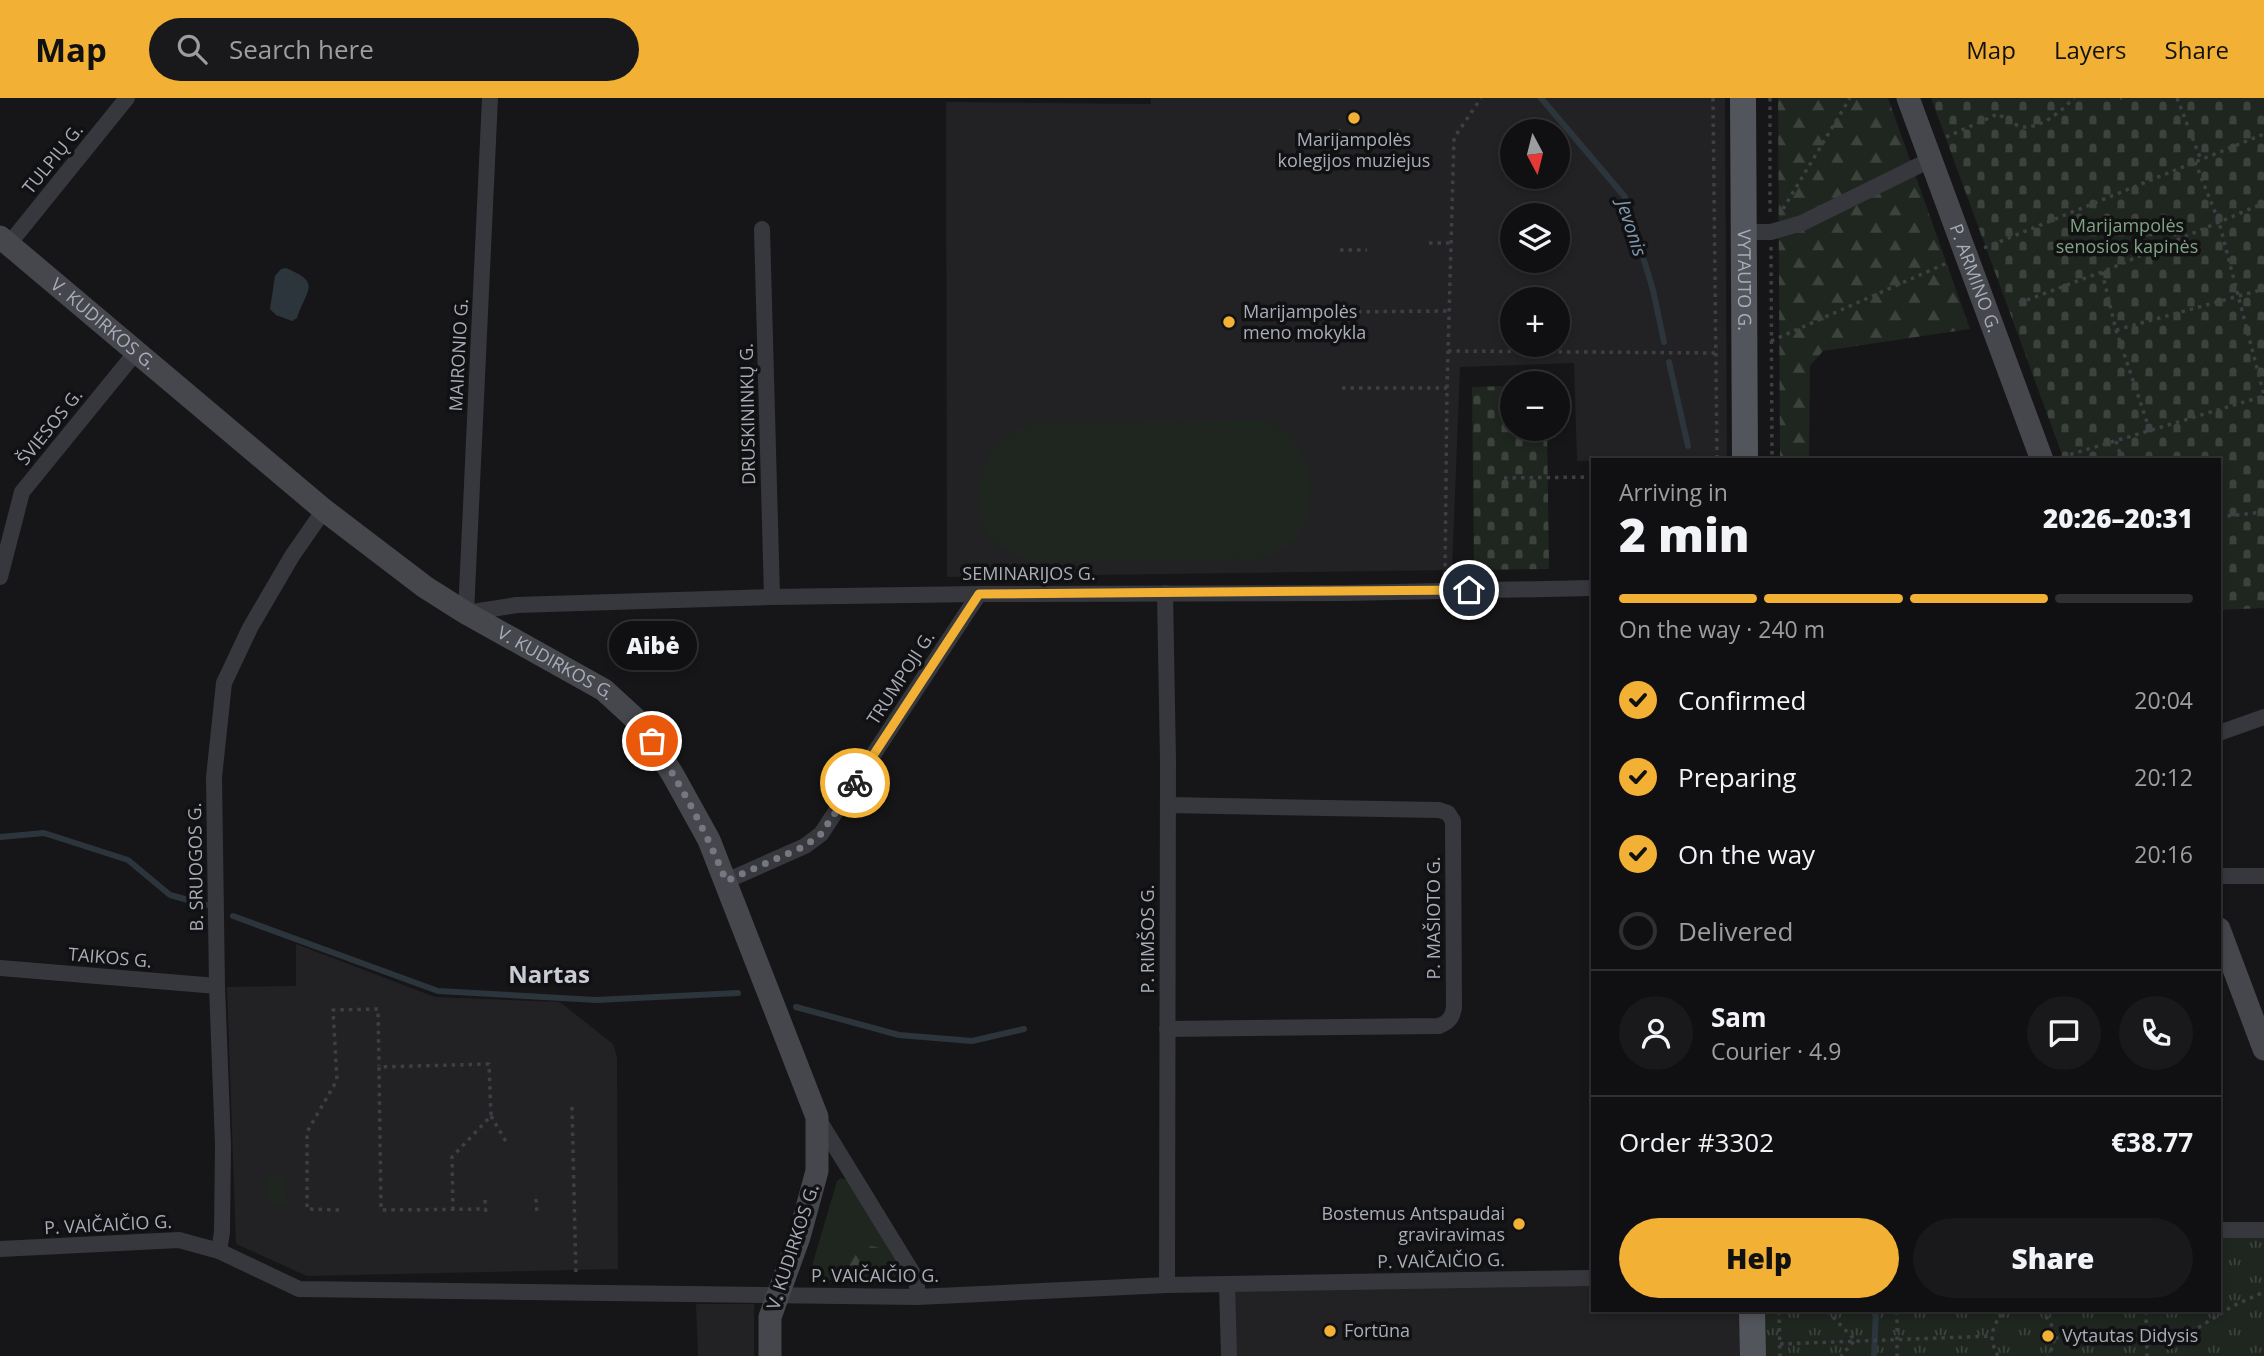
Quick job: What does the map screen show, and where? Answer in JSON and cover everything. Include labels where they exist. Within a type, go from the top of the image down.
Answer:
[{"type":"main road","name":"VYTAUTO G.","points":[[1743,98],[1745,458]]},
{"type":"main road","name":"P. ARMINO G.","points":[[1908,98],[2041,458]]},
{"type":"main road","name":"V. KUDIRKOS G.","points":[[5,241],[324,510],[425,587],[604,690],[641,724],[709,840],[817,1117],[817,1171],[799,1237],[770,1317],[770,1356]]},
{"type":"main road","points":[[2221,934],[2264,1048]]},
{"type":"main road","points":[[1752,1312],[1753,1356]]},
{"type":"street","name":"TULPIŲ G.","points":[[5,241],[127,98]]},
{"type":"street","name":"MAIRONIO G.","points":[[466,613],[489,98]]},
{"type":"street","points":[[1743,232],[1770,232],[1802,223],[1927,153]]},
{"type":"street","name":"DRUSKININKŲ G.","points":[[762,229],[772,597]]},
{"type":"street","name":"ŠVIESOS G.","points":[[0,577],[22,492],[136,352]]},
{"type":"street","name":"B. SRUOGOS G.","points":[[219,1251],[222,1232],[223,1145],[217,986],[214,778],[224,683],[250,628],[292,556],[324,510]]},
{"type":"street","name":"SEMINARIJOS G.","points":[[466,613],[517,605],[772,597],[1591,588]]},
{"type":"street","name":"P. RIMŠOS G.","points":[[1165,593],[1168,805],[1167,1286]]},
{"type":"street","name":"TRUMPOJI G.","points":[[726,881],[805,846],[821,834],[979,594]]},
{"type":"street","points":[[2221,732],[2264,717]]},
{"type":"street","name":"P. MAŠIOTO G.","points":[[1167,1029],[1440,1026],[1452,1017],[1454,1008],[1453,821],[1448,813],[1439,810],[1168,805]]},
{"type":"street","points":[[2221,876],[2264,876]]},
{"type":"street","name":"TAIKOS G.","points":[[0,968],[217,986]]},
{"type":"street","points":[[817,1117],[917,1280],[917,1297]]},
{"type":"street","points":[[817,1171],[850,1170]]},
{"type":"street","points":[[2221,1230],[2264,1230]]},
{"type":"street","name":"P. VAIČAIČIO G.","points":[[0,1249],[179,1240],[219,1251],[299,1289],[917,1297],[1167,1286],[1591,1278]]},
{"type":"street","points":[[1227,1285],[1228,1356]]},
{"type":"path","points":[[1445,591],[1454,138],[1481,98]]},
{"type":"path","points":[[1713,98],[1717,458]]},
{"type":"path","points":[[1770,98],[1772,458]]},
{"type":"path","points":[[1770,212],[1785,209],[1850,98]]},
{"type":"path","points":[[1927,153],[1998,114],[2026,127],[2054,117],[2074,98]]},
{"type":"path","points":[[2177,98],[2201,160]]},
{"type":"path","points":[[1339,129],[1340,144]]},
{"type":"path","points":[[1771,341],[1967,254],[2264,134]]},
{"type":"path","points":[[2059,458],[2264,396],[2219,222],[2195,162]]},
{"type":"path","points":[[2020,303],[2102,272],[2264,202]]},
{"type":"path","points":[[1429,243],[1451,243]]},
{"type":"path","points":[[1340,250],[1367,250]]},
{"type":"path","points":[[2102,272],[2116,330],[2150,430]]},
{"type":"path","points":[[2116,330],[2264,289]]},
{"type":"path","points":[[1341,312],[1449,312]]},
{"type":"path","points":[[1448,351],[1744,352]]},
{"type":"path","points":[[1342,388],[1447,388]]},
{"type":"path","points":[[2116,441],[2121,458]]},
{"type":"path","points":[[1504,478],[1591,477]]},
{"type":"path","points":[[2221,517],[2264,512]]},
{"type":"path","points":[[339,1210],[307,1209],[307,1132],[337,1080],[333,1010],[378,1009],[381,1210],[486,1209]]},
{"type":"path","points":[[379,1067],[489,1064],[491,1116],[508,1145]]},
{"type":"path","points":[[572,1107],[577,1293]]},
{"type":"path","points":[[453,1210],[452,1157],[491,1116]]},
{"type":"path","points":[[536,1199],[537,1214]]},
{"type":"path","points":[[485,1200],[486,1215]]},
{"type":"path","points":[[2055,1338],[2146,1336],[2193,1331],[2234,1306],[2264,1292]]},
{"type":"path","points":[[1779,1312],[1780,1356]]},
{"type":"path","points":[[1828,1312],[1855,1340]]},
{"type":"path","points":[[1897,1312],[1897,1356]]},
{"type":"path","points":[[1998,1356],[1992,1336],[1995,1324],[2006,1312]]},
{"type":"path","points":[[2040,1312],[2053,1326],[2055,1338],[2048,1356]]},
{"type":"path","points":[[2146,1312],[2147,1356]]},
{"type":"path","points":[[1780,1344],[1992,1336]]},
{"type":"path","points":[[1840,1356],[1855,1340]]},
{"type":"shaded area","name":"Marijampolės meno mokykla","points":[[1151,98],[1725,98],[1727,458],[1591,458],[1591,461],[1577,461],[1574,363],[1460,367],[1452,570],[947,577],[946,102],[1151,104]]},
{"type":"shaded area","points":[[286,268],[304,278],[309,287],[297,318],[292,321],[276,315],[270,309],[275,276],[281,269]]},
{"type":"shaded area","points":[[296,944],[435,997],[560,1002],[613,1044],[617,1057],[618,1269],[307,1276],[236,1244],[227,987],[296,986]]},
{"type":"shaded area","points":[[1591,1278],[1591,1312],[1752,1312],[1753,1356],[1229,1356],[1227,1285]]},
{"type":"shaded area","points":[[696,1304],[754,1304],[754,1356],[698,1356]]},
{"type":"green space","points":[[1778,98],[1888,98],[1970,329],[1823,351],[1810,366],[1809,458],[1780,458]]},
{"type":"green space","name":"Marijampolės senosios kapinės","points":[[1931,98],[2264,98],[2264,608],[2221,610],[2221,458],[2063,458]]},
{"type":"green space","points":[[1500,386],[1500,441],[1547,441],[1549,569],[1474,570],[1472,387]]},
{"type":"green space","points":[[1265,420],[1285,430],[1294,439],[1307,464],[1311,493],[1306,521],[1300,532],[1288,544],[1265,559],[1030,562],[1008,552],[989,537],[980,517],[980,481],[988,459],[1006,437],[1032,423]]},
{"type":"green space","points":[[285,1176],[287,1205],[267,1206],[266,1177]]},
{"type":"green space","points":[[841,1178],[847,1180],[901,1266],[900,1279],[894,1283],[814,1279],[811,1269],[837,1181]]},
{"type":"green space","points":[[2221,1230],[2264,1230],[2264,1356],[1753,1356],[1752,1312],[2221,1312]]},
{"type":"green space","points":[[872,1246],[884,1249],[889,1267],[883,1277],[827,1275],[828,1263],[848,1253]]},
{"type":"waterway","name":"Jevonis","points":[[1541,98],[1625,197],[1653,290],[1664,342]]},
{"type":"waterway","name":"Jevonis","points":[[1669,362],[1688,446]]},
{"type":"waterway","points":[[0,837],[44,833],[128,860],[170,895],[206,905]]},
{"type":"waterway","points":[[233,916],[438,991],[596,1000],[738,993]]},
{"type":"waterway","points":[[796,1007],[899,1035],[972,1041],[1024,1029]]},
{"type":"waterway","name":"Jevonis","points":[[1874,1356],[1876,1312]]},
{"type":"way so far","points":[[652,741],[709,840],[726,881],[805,846],[821,834],[855,783]]},
{"type":"place","name":"Marijampolės kolegijos muziejus","points":[[1354,118]]},
{"type":"place","name":"Marijampolės meno mokykla","points":[[1229,322]]},
{"type":"place","name":"Aibė","points":[[652,741]]},
{"type":"place","name":"Bostemus Antspaudai graviravimas","points":[[1519,1224]]},
{"type":"place","name":"Fortūna","points":[[1330,1331]]},
{"type":"place","name":"Vytautas Didysis","points":[[2048,1336]]},
{"type":"district","name":"Nartas","points":[[549,975]]},
{"type":"route","points":[[855,783],[979,594],[1469,590]]}]
